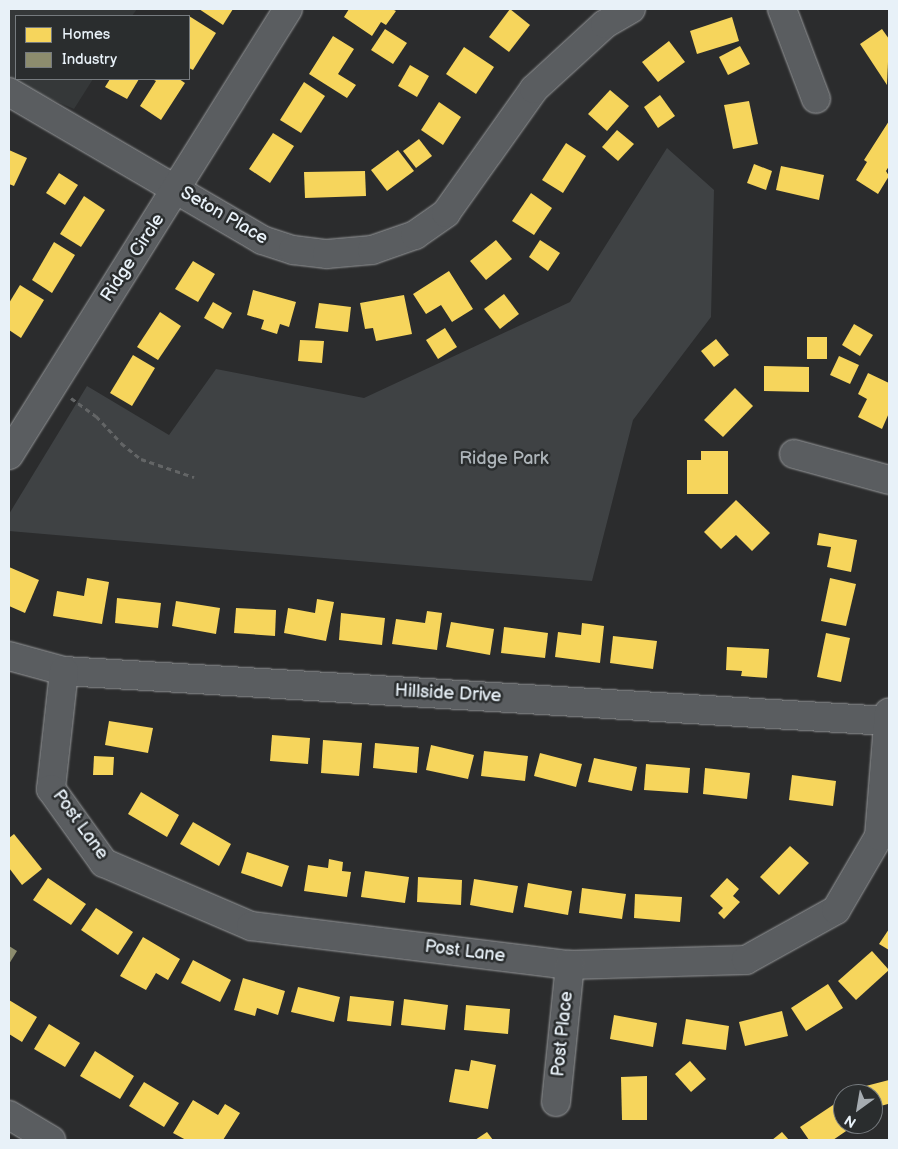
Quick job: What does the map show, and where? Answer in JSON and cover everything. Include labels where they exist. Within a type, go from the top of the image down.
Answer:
[{"type":"street","name":"Ridge Circle","points":[[9,455],[178,189],[288,9]]},
{"type":"street","name":"Seton Place","points":[[9,92],[178,189],[262,240],[293,250],[327,254],[372,250],[415,235],[446,214],[534,89],[605,24],[631,9]]},
{"type":"street","points":[[782,9],[816,99]]},
{"type":"street","points":[[794,454],[889,480]]},
{"type":"street","name":"Hillside Drive","points":[[9,656],[64,671],[889,718]]},
{"type":"street","name":"Post Lane","points":[[64,671],[51,789],[104,863],[251,926],[570,965],[746,960],[836,910],[879,836],[889,718]]},
{"type":"street","name":"Post Place","points":[[556,1102],[570,965]]},
{"type":"street","points":[[9,1115],[50,1140]]},
{"type":"path","points":[[52,385],[96,416],[121,443],[141,459],[194,477]]},
{"type":"shaded area","points":[[9,9],[137,9],[133,15],[15,15],[15,80],[92,80],[74,109],[9,81]]},
{"type":"green space","name":"Ridge Park","points":[[667,148],[714,190],[711,317],[633,420],[592,581],[9,531],[9,514],[87,386],[169,435],[216,369],[364,398],[570,302]]},
{"type":"building: Homes","points":[[199,9],[233,9],[223,25]]},
{"type":"building: Homes","points":[[349,9],[392,9],[396,11],[386,25],[381,22],[372,36],[344,17]]},
{"type":"building: Homes","points":[[510,9],[530,25],[509,52],[489,37]]},
{"type":"building: Homes","points":[[190,17],[216,33],[193,70],[190,68]]},
{"type":"building: Homes","points":[[732,17],[739,41],[697,54],[690,31]]},
{"type":"building: Homes","points":[[385,29],[407,43],[393,64],[371,50]]},
{"type":"building: Homes","points":[[882,29],[889,39],[887,85],[860,44]]},
{"type":"building: Homes","points":[[333,36],[354,49],[338,74],[356,85],[347,98],[309,74]]},
{"type":"building: Homes","points":[[669,41],[685,62],[658,82],[642,62]]},
{"type":"building: Homes","points":[[740,46],[750,64],[728,75],[719,57]]},
{"type":"building: Homes","points":[[464,47],[494,67],[476,94],[446,74]]},
{"type":"building: Homes","points":[[410,65],[429,76],[417,97],[398,86]]},
{"type":"building: Homes","points":[[109,80],[138,80],[127,99],[105,87]]},
{"type":"building: Homes","points":[[154,80],[180,80],[185,83],[161,120],[140,106],[156,81]]},
{"type":"building: Homes","points":[[304,82],[325,96],[301,133],[280,120]]},
{"type":"building: Homes","points":[[610,90],[629,106],[607,131],[588,114]]},
{"type":"building: Homes","points":[[660,95],[675,116],[658,128],[644,107]]},
{"type":"building: Homes","points":[[749,101],[758,144],[733,149],[724,105]]},
{"type":"building: Homes","points":[[439,102],[461,117],[443,145],[421,130]]},
{"type":"building: Homes","points":[[889,121],[889,166],[886,171],[889,176],[878,194],[856,180],[867,162],[864,160]]},
{"type":"building: Homes","points":[[617,130],[634,144],[618,161],[602,147]]},
{"type":"building: Homes","points":[[273,133],[294,146],[270,183],[249,169]]},
{"type":"building: Homes","points":[[419,139],[432,156],[416,168],[403,151]]},
{"type":"building: Homes","points":[[566,143],[586,156],[563,193],[542,180]]},
{"type":"building: Homes","points":[[9,150],[27,158],[14,186],[9,184]]},
{"type":"building: Homes","points":[[398,150],[414,171],[387,191],[371,170]]},
{"type":"building: Homes","points":[[754,164],[772,171],[766,190],[747,183]]},
{"type":"building: Homes","points":[[781,166],[824,175],[819,200],[776,190]]},
{"type":"building: Homes","points":[[365,171],[366,196],[305,198],[304,172]]},
{"type":"building: Homes","points":[[59,173],[78,185],[65,205],[46,193]]},
{"type":"building: Homes","points":[[531,193],[552,208],[534,235],[512,221]]},
{"type":"building: Homes","points":[[84,196],[105,210],[81,247],[60,234]]},
{"type":"building: Homes","points":[[496,240],[512,259],[486,280],[470,261]]},
{"type":"building: Homes","points":[[540,240],[560,253],[548,271],[529,257]]},
{"type":"building: Homes","points":[[54,242],[75,255],[52,293],[32,280]]},
{"type":"building: Homes","points":[[193,261],[215,274],[198,302],[175,289]]},
{"type":"building: Homes","points":[[449,271],[473,309],[452,322],[441,305],[426,314],[413,294]]},
{"type":"building: Homes","points":[[20,285],[44,300],[21,338],[9,330],[9,303]]},
{"type":"building: Homes","points":[[253,290],[296,302],[289,327],[280,324],[277,334],[261,329],[264,320],[247,315]]},
{"type":"building: Homes","points":[[504,294],[519,314],[500,329],[484,309]]},
{"type":"building: Homes","points":[[404,295],[412,334],[376,341],[373,328],[365,329],[360,303]]},
{"type":"building: Homes","points":[[213,302],[232,313],[223,329],[204,318]]},
{"type":"building: Homes","points":[[319,303],[351,307],[348,332],[315,328]]},
{"type":"building: Homes","points":[[160,312],[181,326],[158,360],[137,347]]},
{"type":"building: Homes","points":[[854,324],[873,335],[860,356],[842,345]]},
{"type":"building: Homes","points":[[445,328],[457,347],[438,359],[426,340]]},
{"type":"building: Homes","points":[[807,337],[827,337],[827,359],[807,359]]},
{"type":"building: Homes","points":[[716,339],[729,355],[714,367],[701,351]]},
{"type":"building: Homes","points":[[300,340],[324,341],[322,363],[298,361]]},
{"type":"building: Homes","points":[[133,355],[155,368],[132,406],[110,393]]},
{"type":"building: Homes","points":[[839,356],[859,365],[850,384],[830,375]]},
{"type":"building: Homes","points":[[764,366],[809,367],[809,392],[764,391]]},
{"type":"building: Homes","points":[[868,373],[889,383],[889,413],[882,429],[858,417],[867,399],[858,394]]},
{"type":"building: Homes","points":[[735,388],[753,406],[723,437],[704,420]]},
{"type":"building: Homes","points":[[701,451],[728,451],[728,494],[687,494],[687,460],[701,460]]},
{"type":"building: Homes","points":[[736,500],[770,533],[752,551],[736,535],[721,549],[704,532]]},
{"type":"building: Homes","points":[[819,533],[857,540],[851,572],[827,567],[831,547],[817,545]]},
{"type":"building: Homes","points":[[9,567],[39,580],[25,613],[9,606]]},
{"type":"building: Homes","points":[[87,578],[109,582],[102,624],[53,616],[57,591],[84,596]]},
{"type":"building: Homes","points":[[830,578],[856,584],[846,626],[821,621]]},
{"type":"building: Homes","points":[[117,598],[161,603],[158,628],[115,623]]},
{"type":"building: Homes","points":[[317,599],[334,602],[326,641],[284,633],[288,608],[315,613]]},
{"type":"building: Homes","points":[[176,601],[220,608],[216,634],[172,626]]},
{"type":"building: Homes","points":[[236,608],[276,610],[275,636],[234,633]]},
{"type":"building: Homes","points":[[427,611],[442,613],[437,650],[392,644],[396,619],[425,623]]},
{"type":"building: Homes","points":[[341,613],[385,618],[382,645],[339,640]]},
{"type":"building: Homes","points":[[451,622],[494,629],[490,655],[446,647]]},
{"type":"building: Homes","points":[[582,623],[604,626],[600,663],[555,657],[558,632],[581,635]]},
{"type":"building: Homes","points":[[504,627],[548,633],[545,658],[501,653]]},
{"type":"building: Homes","points":[[826,633],[850,638],[841,682],[817,677]]},
{"type":"building: Homes","points":[[613,636],[657,641],[653,669],[610,663]]},
{"type":"building: Homes","points":[[727,647],[769,649],[767,678],[741,676],[742,671],[726,670]]},
{"type":"building: Homes","points":[[109,721],[153,728],[148,753],[105,745]]},
{"type":"building: Homes","points":[[272,735],[310,738],[308,764],[270,761]]},
{"type":"building: Homes","points":[[323,740],[362,743],[359,776],[321,773]]},
{"type":"building: Homes","points":[[375,743],[419,747],[417,773],[373,768]]},
{"type":"building: Homes","points":[[431,745],[474,755],[468,779],[426,770]]},
{"type":"building: Homes","points":[[484,751],[528,756],[525,781],[481,776]]},
{"type":"building: Homes","points":[[540,753],[582,764],[576,787],[534,776]]},
{"type":"building: Homes","points":[[94,756],[114,757],[113,775],[93,775]]},
{"type":"building: Homes","points":[[594,758],[637,767],[632,791],[588,782]]},
{"type":"building: Homes","points":[[646,764],[690,768],[688,793],[644,790]]},
{"type":"building: Homes","points":[[705,768],[750,773],[747,799],[703,794]]},
{"type":"building: Homes","points":[[792,775],[836,781],[833,806],[789,800]]},
{"type":"building: Homes","points":[[141,792],[179,815],[167,837],[128,814]]},
{"type":"building: Homes","points":[[193,822],[231,844],[219,866],[180,844]]},
{"type":"building: Homes","points":[[14,834],[42,869],[22,885],[9,868],[9,838]]},
{"type":"building: Homes","points":[[790,846],[809,863],[779,895],[760,877]]},
{"type":"building: Homes","points":[[247,852],[289,866],[282,887],[241,873]]},
{"type":"building: Homes","points":[[329,859],[343,862],[342,871],[351,872],[347,897],[304,891],[308,865],[328,868]]},
{"type":"building: Homes","points":[[365,871],[409,877],[405,903],[361,897]]},
{"type":"building: Homes","points":[[418,877],[462,880],[461,905],[417,902]]},
{"type":"building: Homes","points":[[48,878],[86,904],[71,925],[33,900]]},
{"type":"building: Homes","points":[[727,878],[739,889],[733,896],[740,902],[724,919],[718,913],[723,908],[710,896]]},
{"type":"building: Homes","points":[[474,879],[518,886],[513,913],[470,905]]},
{"type":"building: Homes","points":[[528,883],[572,891],[568,915],[524,907]]},
{"type":"building: Homes","points":[[582,888],[626,894],[622,919],[579,913]]},
{"type":"building: Homes","points":[[635,894],[682,897],[680,922],[634,918]]},
{"type":"building: Homes","points":[[96,908],[133,932],[118,955],[81,930]]},
{"type":"building: Homes","points":[[889,929],[889,950],[879,944]]},
{"type":"building: Homes","points":[[143,937],[180,959],[168,980],[156,973],[146,990],[120,976]]},
{"type":"building: Homes","points":[[872,951],[889,970],[856,1000],[838,981]]},
{"type":"building: Homes","points":[[193,960],[231,980],[220,1002],[181,983]]},
{"type":"building: Homes","points":[[243,978],[285,991],[278,1015],[257,1008],[255,1016],[234,1010]]},
{"type":"building: Homes","points":[[828,984],[843,1008],[806,1031],[791,1008]]},
{"type":"building: Homes","points":[[298,987],[340,997],[334,1022],[291,1012]]},
{"type":"building: Homes","points":[[350,996],[394,1001],[391,1026],[347,1021]]},
{"type":"building: Homes","points":[[404,999],[448,1005],[445,1030],[401,1025]]},
{"type":"building: Homes","points":[[9,1000],[37,1017],[22,1042],[9,1034]]},
{"type":"building: Homes","points":[[466,1005],[510,1009],[508,1034],[464,1030]]},
{"type":"building: Homes","points":[[782,1011],[788,1036],[745,1046],[739,1022]]},
{"type":"building: Homes","points":[[614,1015],[657,1023],[653,1047],[610,1039]]},
{"type":"building: Homes","points":[[686,1019],[729,1026],[726,1050],[682,1044]]},
{"type":"building: Homes","points":[[49,1024],[80,1043],[65,1067],[34,1049]]},
{"type":"building: Homes","points":[[95,1051],[134,1076],[120,1099],[80,1076]]},
{"type":"building: Homes","points":[[471,1060],[496,1065],[488,1109],[449,1102],[455,1069],[469,1071]]},
{"type":"building: Homes","points":[[690,1061],[706,1079],[691,1092],[675,1074]]},
{"type":"building: Homes","points":[[647,1076],[647,1120],[622,1120],[621,1077]]},
{"type":"building: Homes","points":[[889,1080],[889,1108],[888,1104],[883,1105],[883,1084],[874,1084]]},
{"type":"building: Homes","points":[[144,1082],[179,1103],[164,1127],[129,1106]]},
{"type":"building: Homes","points":[[193,1100],[218,1115],[225,1104],[240,1113],[223,1140],[186,1140],[173,1133]]},
{"type":"building: Homes","points":[[833,1105],[833,1134],[842,1134],[833,1140],[809,1140],[800,1127]]},
{"type":"building: Homes","points":[[487,1132],[493,1140],[475,1140]]},
{"type":"building: Homes","points":[[782,1132],[789,1140],[772,1140]]},
{"type":"building: Industry","points":[[9,946],[17,951],[9,964]]}]
